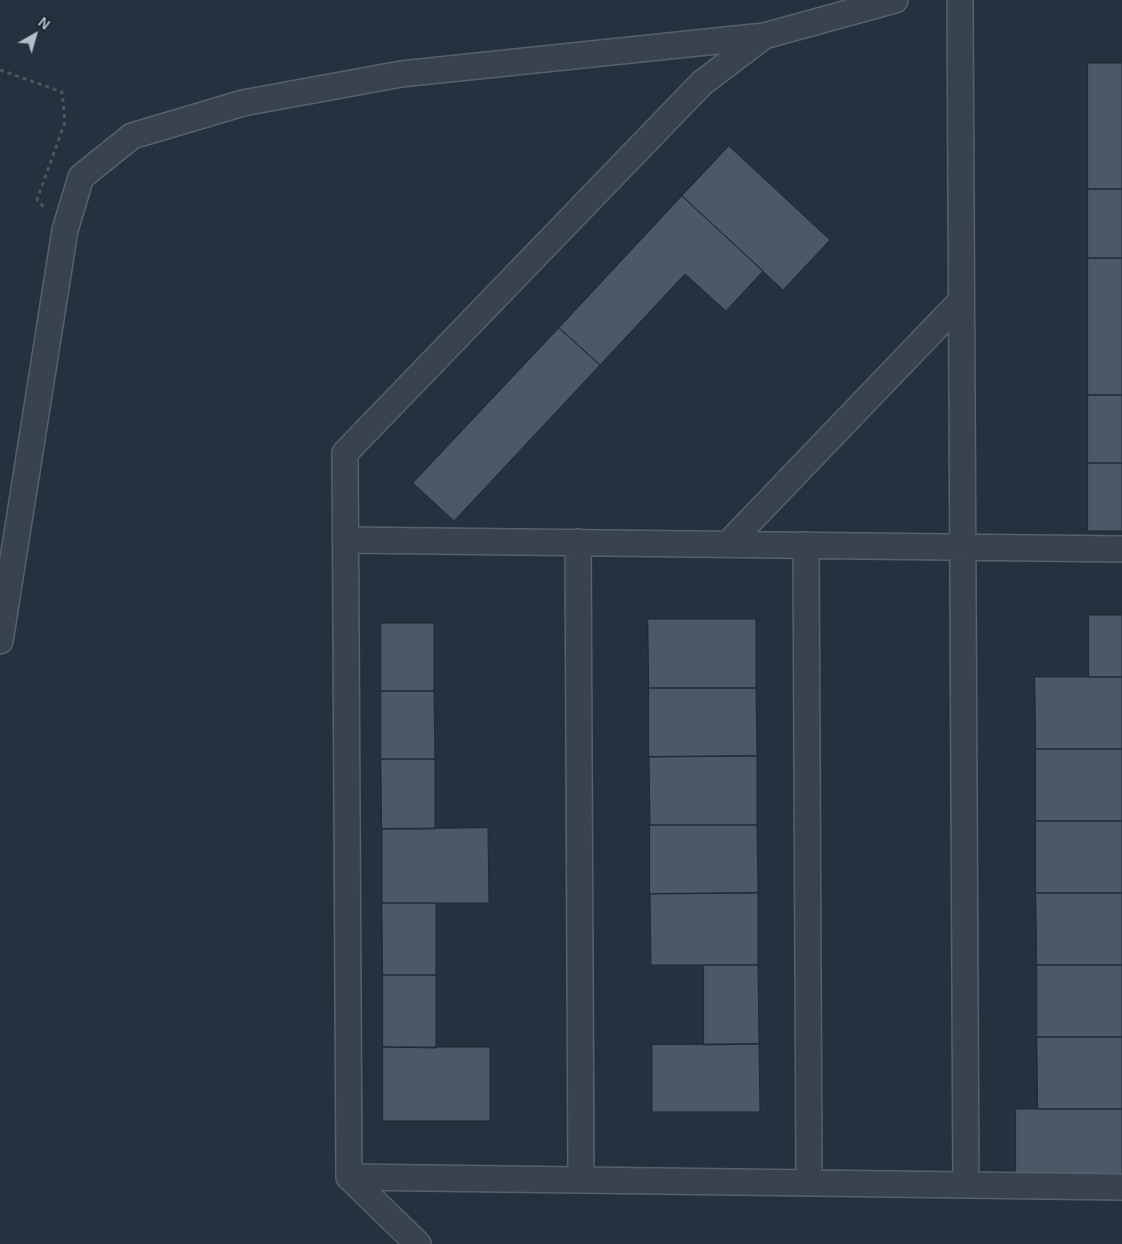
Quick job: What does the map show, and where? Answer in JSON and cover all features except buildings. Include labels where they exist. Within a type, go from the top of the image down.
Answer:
[{"type":"street","points":[[0,641],[65,230],[81,177],[132,136],[244,103],[401,74],[764,36],[895,0]]},
{"type":"street","points":[[960,0],[966,1185]]},
{"type":"street","points":[[418,1244],[349,1177],[345,453],[702,83],[764,36]]},
{"type":"street","points":[[728,544],[961,301]]},
{"type":"street","points":[[346,540],[1122,549]]},
{"type":"street","points":[[578,542],[581,1180]]},
{"type":"street","points":[[806,545],[810,1183]]},
{"type":"street","points":[[349,1177],[1122,1187]]},
{"type":"path","points":[[0,70],[62,92],[65,122],[37,200],[65,230]]}]
